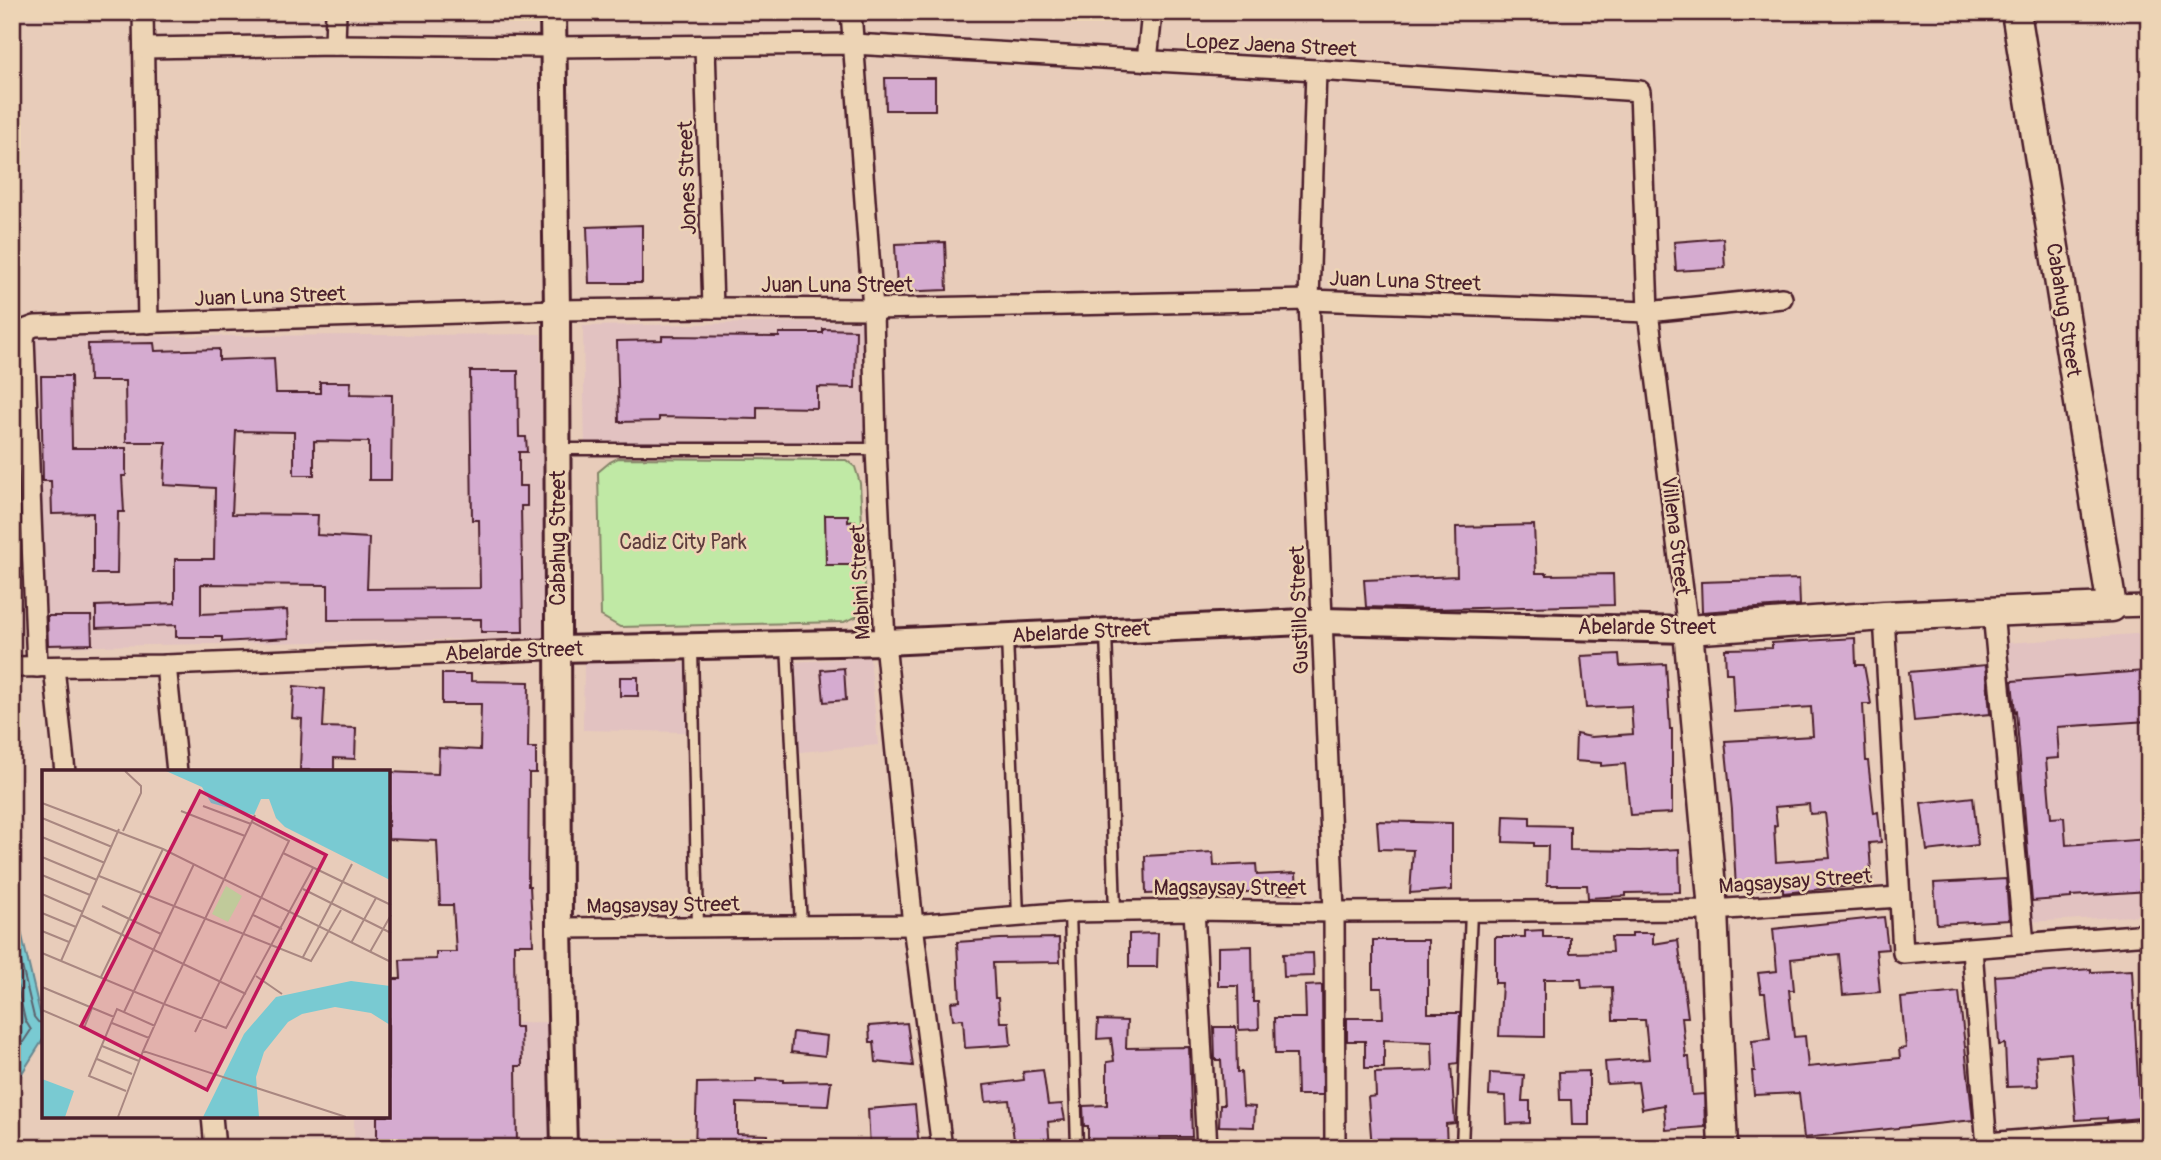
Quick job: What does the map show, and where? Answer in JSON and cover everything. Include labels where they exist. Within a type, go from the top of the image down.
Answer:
[{"type":"main road","name":"Cabahug Street","points":[[2016,12],[2112,607]]},
{"type":"main road","name":"Abelarde Street","points":[[1688,630],[1884,616],[2112,607]]},
{"type":"main road","name":"Villena Street","points":[[1688,630],[1713,910],[1723,1148]]},
{"type":"street","points":[[143,12],[148,323]]},
{"type":"street","points":[[335,44],[336,12]]},
{"type":"street","name":"Cabahug Street","points":[[553,12],[558,449],[559,929],[564,1148]]},
{"type":"street","name":"Mabini Street","points":[[851,12],[873,309],[885,642],[913,925],[942,1148]]},
{"type":"street","points":[[1147,61],[1152,12]]},
{"type":"street","name":"Lopez Jaena Street","points":[[144,48],[335,44],[553,47],[853,44],[1640,91]]},
{"type":"street","name":"Jones Street","points":[[705,46],[713,308]]},
{"type":"street","name":"Gustillo Street","points":[[1316,70],[1309,300],[1334,912],[1335,1148]]},
{"type":"street","name":"Villena Street","points":[[1640,91],[1648,312],[1688,630]]},
{"type":"street","name":"Juan Luna Street","points":[[46,667],[24,338],[27,329],[35,326],[557,310],[873,309],[1309,300],[1648,312],[1782,298]]},
{"type":"street","name":"Abelarde Street","points":[[2112,607],[2149,606]]},
{"type":"street","points":[[1993,612],[2024,944]]},
{"type":"street","points":[[1884,616],[1903,953],[2149,934]]},
{"type":"street","name":"Abelarde Street","points":[[12,667],[166,665],[558,649],[885,642],[1323,621],[1688,630]]},
{"type":"street","points":[[166,665],[177,770]]},
{"type":"street","points":[[46,667],[65,770]]},
{"type":"street","name":"Magsaysay Street","points":[[559,929],[913,925],[1070,912],[1115,911],[1713,910],[1899,897]]},
{"type":"street","points":[[1194,910],[1207,1148]]},
{"type":"street","points":[[1972,948],[1987,1145],[2149,1130]]},
{"type":"street","points":[[212,1118],[215,1148]]},
{"type":"lane","points":[[558,449],[876,449]]},
{"type":"lane","points":[[1106,631],[1115,911]]},
{"type":"lane","points":[[1007,636],[1018,916]]},
{"type":"lane","points":[[787,644],[801,926]]},
{"type":"lane","points":[[692,646],[698,927]]},
{"type":"lane","points":[[1462,1148],[1471,910]]},
{"type":"lane","points":[[1070,912],[1077,1148]]},
{"type":"shaded area","points":[[865,321],[868,456],[585,455],[583,326]]},
{"type":"shaded area","points":[[541,334],[545,638],[41,647],[32,337]]},
{"type":"shaded area","points":[[2149,633],[2149,915],[2029,922],[2007,643]]},
{"type":"shaded area","points":[[870,657],[878,745],[800,752],[794,662]]},
{"type":"shaded area","points":[[584,661],[687,663],[686,732],[583,730]]},
{"type":"shaded area","points":[[556,1022],[558,1148],[354,1148],[354,1118],[390,1118],[390,1024]]},
{"type":"green space","name":"Cadiz City Park","points":[[618,458],[846,460],[855,467],[860,483],[866,604],[856,617],[844,622],[620,627],[601,616],[598,472]]},
{"type":"water","points":[[12,893],[42,1021],[42,1041],[12,1089]]},
{"type":"building","points":[[885,78],[935,78],[935,110],[886,110]]},
{"type":"building","points":[[642,225],[642,283],[589,283],[587,227]]},
{"type":"building","points":[[1723,238],[1725,268],[1676,271],[1674,242]]},
{"type":"building","points":[[945,242],[947,290],[897,292],[895,244]]},
{"type":"building","points":[[823,329],[856,330],[855,388],[817,387],[817,408],[757,407],[757,419],[659,417],[659,421],[619,422],[617,341],[662,340],[662,336],[779,337],[779,333],[823,333]]},
{"type":"building","points":[[154,343],[155,351],[219,349],[219,360],[274,358],[276,393],[320,393],[320,382],[351,382],[350,394],[392,395],[391,480],[369,480],[369,442],[314,441],[314,475],[294,475],[294,432],[236,431],[232,514],[318,515],[317,535],[369,538],[367,589],[480,588],[479,520],[472,520],[470,371],[518,371],[519,437],[526,437],[527,452],[519,452],[519,486],[527,486],[527,506],[521,506],[523,632],[481,632],[481,619],[328,620],[328,585],[201,584],[201,614],[287,610],[289,638],[222,642],[222,637],[176,637],[176,625],[96,628],[96,606],[175,603],[175,559],[214,559],[215,488],[164,485],[166,442],[126,442],[125,381],[89,381],[88,344]]},
{"type":"building","points":[[41,376],[71,376],[72,448],[126,448],[126,476],[122,476],[124,512],[118,512],[117,574],[93,574],[93,513],[52,514],[51,481],[43,481]]},
{"type":"building","points":[[825,515],[848,515],[848,522],[855,521],[856,565],[826,565]]},
{"type":"building","points":[[1534,525],[1536,573],[1613,574],[1614,605],[1432,609],[1366,607],[1364,580],[1457,576],[1456,527]]},
{"type":"building","points":[[1799,579],[1800,605],[1702,612],[1701,582]]},
{"type":"building","points":[[47,616],[91,616],[92,644],[48,645]]},
{"type":"building","points":[[1855,638],[1856,665],[1864,665],[1871,704],[1863,704],[1866,761],[1874,813],[1878,812],[1881,842],[1869,843],[1872,884],[1783,893],[1783,888],[1736,890],[1725,741],[1813,736],[1811,707],[1734,712],[1732,673],[1726,673],[1725,649],[1772,648],[1772,643]],"holes":[[[1809,804],[1810,814],[1825,813],[1830,858],[1776,862],[1775,807]]]},
{"type":"building","points":[[1619,654],[1620,666],[1666,664],[1672,729],[1672,813],[1630,815],[1625,764],[1601,766],[1601,763],[1575,761],[1576,734],[1591,737],[1633,734],[1631,706],[1586,708],[1581,656]]},
{"type":"building","points":[[1986,665],[1990,714],[1914,721],[1909,672]]},
{"type":"building","points":[[844,668],[846,700],[824,702],[821,670]]},
{"type":"building","points":[[2144,671],[2148,721],[2057,727],[2059,758],[2046,759],[2051,818],[2064,817],[2066,845],[2149,839],[2149,891],[2032,901],[2012,681]]},
{"type":"building","points":[[442,674],[471,674],[471,681],[529,682],[528,748],[536,748],[536,773],[529,773],[528,886],[533,944],[514,944],[515,1027],[521,1027],[522,1066],[516,1066],[517,1148],[442,1148],[442,1142],[377,1140],[377,1118],[390,1118],[390,979],[401,979],[400,960],[436,959],[436,952],[456,952],[453,905],[440,905],[437,841],[390,839],[390,772],[438,774],[439,748],[480,750],[481,704],[442,704]]},
{"type":"building","points":[[620,677],[638,677],[638,696],[620,696]]},
{"type":"building","points":[[294,686],[325,689],[323,727],[356,728],[355,759],[334,758],[334,770],[300,770],[302,719],[292,718]]},
{"type":"building","points":[[1973,797],[1978,845],[1927,851],[1921,803]]},
{"type":"building","points":[[1504,816],[1530,817],[1530,825],[1570,826],[1570,850],[1679,849],[1680,892],[1626,893],[1626,896],[1588,898],[1587,885],[1547,885],[1548,846],[1503,842]]},
{"type":"building","points":[[1377,821],[1452,823],[1452,890],[1410,893],[1413,850],[1379,849]]},
{"type":"building","points":[[1213,852],[1214,866],[1256,864],[1257,875],[1296,873],[1297,893],[1230,891],[1146,894],[1145,856]]},
{"type":"building","points":[[2006,879],[2009,920],[1937,924],[1934,883]]},
{"type":"building","points":[[1884,917],[1888,949],[1876,950],[1880,992],[1843,995],[1839,954],[1791,959],[1794,990],[1789,990],[1794,1037],[1805,1036],[1808,1067],[1900,1058],[1899,1049],[1906,1048],[1901,998],[1959,992],[1973,1120],[1804,1138],[1799,1093],[1754,1095],[1752,1041],[1770,1039],[1765,993],[1761,993],[1758,973],[1777,971],[1773,929]]},
{"type":"building","points":[[1543,930],[1543,937],[1570,937],[1570,953],[1612,952],[1611,937],[1632,937],[1632,933],[1653,933],[1653,944],[1678,940],[1688,1017],[1682,1017],[1686,1057],[1689,1057],[1692,1095],[1704,1094],[1705,1127],[1666,1130],[1664,1105],[1642,1109],[1638,1082],[1607,1084],[1605,1062],[1649,1059],[1645,1020],[1613,1020],[1612,987],[1582,988],[1581,979],[1544,979],[1544,1037],[1499,1036],[1502,983],[1495,983],[1495,937],[1525,937],[1525,931]]},
{"type":"building","points":[[1158,933],[1157,967],[1129,967],[1129,934]]},
{"type":"building","points":[[1059,938],[1060,962],[993,963],[995,998],[998,998],[1000,1022],[1009,1022],[1011,1045],[965,1048],[963,1019],[953,1020],[951,1002],[960,1001],[957,942]]},
{"type":"building","points":[[1373,940],[1428,940],[1428,1013],[1460,1013],[1458,1063],[1451,1064],[1455,1123],[1446,1124],[1447,1148],[1372,1148],[1368,1097],[1376,1096],[1375,1073],[1433,1071],[1432,1042],[1384,1040],[1384,1068],[1365,1068],[1365,1041],[1347,1041],[1347,1018],[1383,1018],[1382,988],[1373,988]]},
{"type":"building","points":[[1252,946],[1253,1002],[1258,1002],[1259,1029],[1239,1030],[1238,986],[1218,986],[1218,947]]},
{"type":"building","points":[[1313,953],[1314,976],[1284,977],[1283,954]]},
{"type":"building","points":[[2091,969],[2091,972],[2132,970],[2140,1118],[2076,1120],[2071,1053],[2036,1056],[2038,1086],[2007,1087],[2005,1044],[1999,1045],[1995,976]]},
{"type":"building","points":[[1322,985],[1323,1095],[1297,1095],[1296,1054],[1275,1054],[1274,1018],[1306,1018],[1305,986]]},
{"type":"building","points":[[1098,1020],[1127,1021],[1126,1048],[1189,1047],[1192,1137],[1160,1137],[1161,1148],[1088,1148],[1088,1126],[1084,1126],[1083,1106],[1107,1105],[1107,1062],[1114,1061],[1111,1038],[1097,1039]]},
{"type":"building","points":[[907,1023],[913,1066],[876,1062],[869,1026]]},
{"type":"building","points":[[1214,1027],[1236,1027],[1237,1072],[1241,1072],[1243,1106],[1255,1107],[1254,1127],[1219,1126],[1220,1105],[1224,1105],[1221,1060],[1215,1060]]},
{"type":"building","points":[[793,1032],[827,1036],[825,1056],[791,1052]]},
{"type":"building","points":[[1043,1070],[1048,1105],[1062,1104],[1065,1120],[1048,1122],[1050,1148],[1015,1148],[1009,1100],[986,1102],[984,1085],[1024,1080],[1023,1072]]},
{"type":"building","points":[[1589,1071],[1589,1125],[1572,1125],[1571,1100],[1560,1100],[1559,1072]]},
{"type":"building","points":[[1490,1073],[1524,1075],[1522,1101],[1530,1101],[1530,1123],[1507,1124],[1506,1096],[1489,1095]]},
{"type":"building","points":[[756,1079],[783,1082],[831,1081],[828,1106],[737,1103],[737,1134],[768,1135],[768,1148],[695,1148],[697,1083],[756,1082]]},
{"type":"building","points":[[915,1105],[919,1148],[870,1148],[868,1109]]}]
